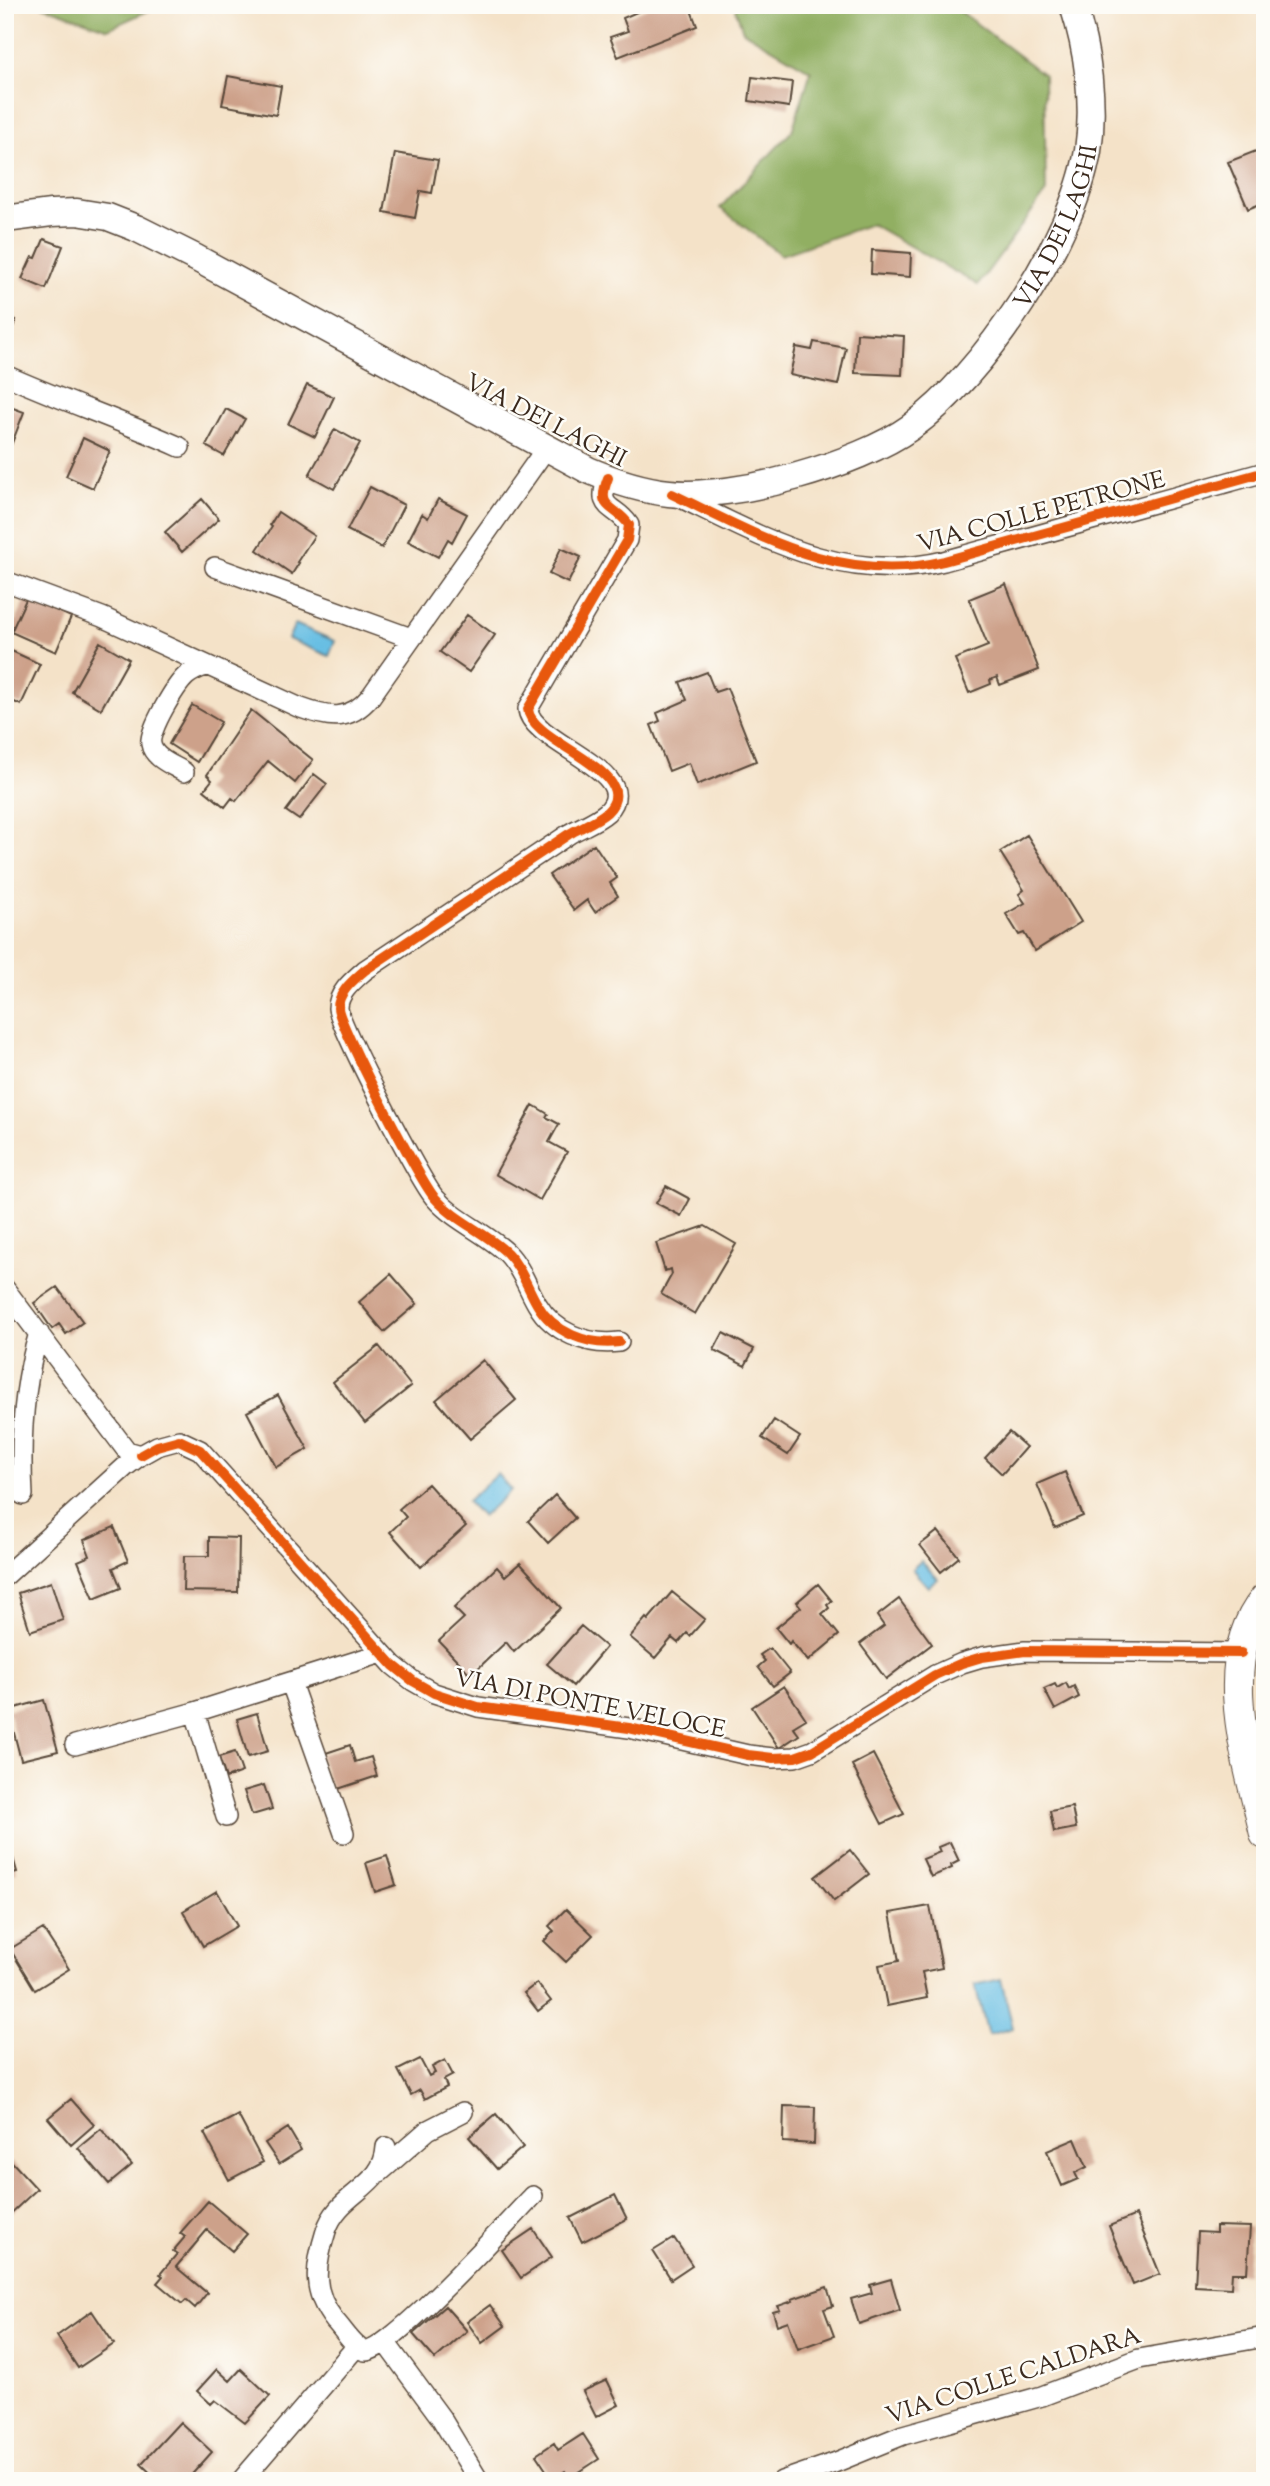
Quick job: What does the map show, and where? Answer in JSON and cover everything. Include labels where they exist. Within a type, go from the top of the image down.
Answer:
[{"type":"main road","name":"VIA DEI LAGHI","points":[[5,219],[64,212],[100,216],[128,224],[197,258],[608,478],[672,494],[705,494],[740,488],[830,466],[867,452],[912,426],[942,402],[968,374],[1008,321],[1058,235],[1083,172],[1090,127],[1089,78],[1073,5]]},
{"type":"main road","points":[[1265,1599],[1250,1621],[1242,1648],[1238,1684],[1240,1718],[1265,1834]]},
{"type":"street","points":[[5,375],[75,405],[130,424],[180,447]]},
{"type":"street","points":[[5,581],[102,617],[299,707],[331,716],[345,716],[366,702],[547,447]]},
{"type":"street","name":"VIA COLLE PETRONE","points":[[672,494],[806,554],[865,567],[898,568],[944,561],[1265,472]]},
{"type":"street","points":[[608,478],[603,494],[604,501],[608,508],[629,525],[627,540],[528,709],[528,715],[536,726],[606,774],[614,789],[613,803],[604,814],[569,834],[365,970],[345,991],[338,1010],[344,1028],[434,1198],[511,1258],[536,1303],[555,1324],[576,1337],[592,1342],[619,1342]]},
{"type":"street","points":[[215,567],[411,638]]},
{"type":"street","points":[[184,772],[158,755],[151,746],[150,739],[154,727],[182,681],[192,672],[206,666]]},
{"type":"street","points":[[5,1289],[131,1457]]},
{"type":"street","points":[[23,1495],[23,1429],[31,1360],[39,1333]]},
{"type":"street","name":"VIA DI PONTE VELOCE","points":[[5,1576],[131,1457],[179,1440],[200,1450],[400,1670],[421,1686],[458,1702],[485,1709],[638,1730],[748,1755],[796,1757],[812,1751],[935,1675],[982,1657],[1025,1651],[1242,1648]]},
{"type":"street","points":[[75,1745],[195,1712],[382,1653]]},
{"type":"street","points":[[291,1683],[344,1833]]},
{"type":"street","points":[[195,1712],[226,1817]]},
{"type":"street","points":[[463,2112],[428,2130],[339,2207],[330,2221],[323,2240],[317,2280],[322,2302],[357,2346],[370,2351],[385,2342],[452,2280],[533,2196]]},
{"type":"street","points":[[379,2173],[386,2147]]},
{"type":"street","name":"VIA COLLE CALDARA","points":[[782,2481],[830,2473],[903,2435],[1042,2396],[1139,2359],[1265,2337]]},
{"type":"street","points":[[385,2342],[441,2418],[479,2481]]},
{"type":"street","points":[[241,2481],[357,2346]]},
{"type":"green space","points":[[40,5],[161,5],[108,29]]},
{"type":"green space","points":[[734,5],[952,5],[1044,75],[1046,192],[978,285],[871,224],[781,255],[720,208],[792,131],[811,71],[743,31]]},
{"type":"water","points":[[295,624],[335,641],[329,656],[288,639]]},
{"type":"water","points":[[497,1474],[511,1490],[482,1517],[467,1501]]},
{"type":"water","points":[[921,1561],[938,1579],[928,1587],[912,1569]]},
{"type":"water","points":[[1001,1979],[1013,2028],[988,2035],[975,1985]]},
{"type":"building","points":[[653,5],[689,5],[697,26],[618,57],[610,37],[628,31],[623,18]]},
{"type":"building","points":[[228,76],[281,86],[276,115],[222,105]]},
{"type":"building","points":[[752,77],[792,82],[789,107],[749,101]]},
{"type":"building","points":[[1256,151],[1265,173],[1265,202],[1248,209],[1228,162]]},
{"type":"building","points":[[395,153],[438,160],[432,193],[420,191],[415,218],[384,212]]},
{"type":"building","points":[[44,239],[63,246],[46,289],[22,279],[32,257],[36,258]]},
{"type":"building","points":[[872,250],[911,253],[910,277],[871,274]]},
{"type":"building","points":[[5,315],[16,320],[5,346]]},
{"type":"building","points":[[857,333],[904,336],[902,375],[855,373]]},
{"type":"building","points":[[814,342],[846,348],[838,385],[790,375],[796,347],[812,350]]},
{"type":"building","points":[[307,385],[334,397],[315,437],[288,424]]},
{"type":"building","points":[[5,405],[24,412],[5,461]]},
{"type":"building","points":[[226,409],[245,419],[224,456],[206,446]]},
{"type":"building","points":[[335,429],[360,443],[334,489],[309,475]]},
{"type":"building","points":[[83,438],[110,451],[93,488],[66,476]]},
{"type":"building","points":[[370,487],[404,505],[382,548],[347,530]]},
{"type":"building","points":[[202,499],[219,519],[182,552],[165,532]]},
{"type":"building","points":[[438,499],[467,514],[452,542],[448,539],[438,557],[408,541],[422,514],[428,518]]},
{"type":"building","points":[[278,512],[314,536],[292,574],[257,550]]},
{"type":"building","points":[[561,548],[581,557],[568,583],[549,574]]},
{"type":"building","points":[[1006,584],[1039,670],[1000,685],[997,677],[990,680],[991,684],[969,693],[955,659],[988,646],[969,599]]},
{"type":"building","points":[[27,597],[71,617],[56,652],[11,632]]},
{"type":"building","points":[[467,615],[495,635],[469,672],[440,652]]},
{"type":"building","points":[[100,642],[129,659],[101,709],[72,692]]},
{"type":"building","points":[[5,648],[40,664],[21,705],[5,698]]},
{"type":"building","points":[[707,672],[715,692],[727,688],[756,761],[697,785],[689,763],[669,771],[651,725],[660,721],[657,713],[687,700],[680,682]]},
{"type":"building","points":[[192,705],[221,722],[197,762],[169,744]]},
{"type":"building","points":[[251,710],[313,760],[295,783],[268,761],[236,801],[232,798],[225,807],[204,790],[212,780],[207,775]]},
{"type":"building","points":[[314,774],[327,784],[299,820],[286,811]]},
{"type":"building","points":[[1027,835],[1081,922],[1035,951],[1024,933],[1019,935],[1006,914],[1025,903],[1019,894],[1024,890],[1000,852]]},
{"type":"building","points":[[594,844],[617,878],[610,883],[618,896],[595,912],[587,900],[574,910],[549,875]]},
{"type":"building","points":[[533,1105],[559,1124],[549,1142],[567,1152],[540,1200],[495,1174]]},
{"type":"building","points":[[666,1186],[690,1199],[681,1216],[656,1203]]},
{"type":"building","points":[[705,1226],[736,1244],[695,1314],[661,1294],[672,1274],[671,1269],[665,1271],[656,1243]]},
{"type":"building","points":[[391,1274],[417,1304],[384,1332],[359,1302]]},
{"type":"building","points":[[57,1287],[83,1322],[66,1334],[59,1324],[52,1329],[34,1303]]},
{"type":"building","points":[[723,1333],[754,1349],[745,1366],[714,1350]]},
{"type":"building","points":[[379,1346],[411,1386],[365,1423],[333,1382]]},
{"type":"building","points":[[483,1360],[516,1400],[470,1439],[436,1400]]},
{"type":"building","points":[[278,1395],[308,1449],[276,1467],[247,1412]]},
{"type":"building","points":[[774,1420],[800,1437],[788,1455],[762,1438]]},
{"type":"building","points":[[1009,1432],[1026,1447],[1002,1474],[985,1458]]},
{"type":"building","points":[[1065,1472],[1083,1516],[1055,1528],[1037,1484]]},
{"type":"building","points":[[428,1484],[466,1526],[421,1567],[390,1532],[406,1517],[399,1509]]},
{"type":"building","points":[[555,1495],[575,1518],[548,1543],[528,1521]]},
{"type":"building","points":[[114,1527],[128,1561],[113,1568],[121,1588],[94,1599],[78,1561],[90,1556],[84,1540]]},
{"type":"building","points":[[938,1531],[959,1557],[941,1572],[920,1545]]},
{"type":"building","points":[[209,1537],[239,1538],[238,1592],[183,1591],[184,1556],[209,1556]]},
{"type":"building","points":[[520,1563],[561,1608],[514,1652],[506,1642],[471,1675],[439,1641],[464,1618],[454,1608],[497,1567],[505,1576]]},
{"type":"building","points":[[51,1582],[63,1620],[30,1631],[18,1593]]},
{"type":"building","points":[[818,1584],[832,1601],[822,1614],[839,1635],[808,1661],[776,1628],[801,1607],[797,1602]]},
{"type":"building","points":[[672,1592],[705,1619],[690,1636],[687,1633],[678,1643],[672,1638],[655,1658],[630,1637]]},
{"type":"building","points":[[899,1599],[932,1644],[886,1679],[860,1644],[884,1626],[877,1616]]},
{"type":"building","points":[[581,1626],[606,1647],[573,1686],[547,1664]]},
{"type":"building","points":[[770,1648],[790,1673],[773,1686],[758,1667],[765,1661],[760,1655]]},
{"type":"building","points":[[1066,1683],[1069,1689],[1074,1686],[1079,1697],[1055,1710],[1044,1689],[1055,1684],[1057,1688]]},
{"type":"building","points":[[784,1686],[806,1719],[793,1727],[799,1735],[779,1748],[752,1707]]},
{"type":"building","points":[[44,1700],[58,1751],[21,1760],[8,1710]]},
{"type":"building","points":[[257,1713],[268,1751],[248,1757],[237,1719]]},
{"type":"building","points":[[350,1745],[355,1762],[371,1757],[377,1776],[332,1791],[320,1755]]},
{"type":"building","points":[[235,1752],[242,1772],[226,1778],[219,1757]]},
{"type":"building","points":[[873,1754],[904,1814],[882,1824],[852,1765]]},
{"type":"building","points":[[264,1785],[272,1809],[252,1815],[244,1791]]},
{"type":"building","points":[[1072,1807],[1076,1828],[1054,1832],[1050,1811]]},
{"type":"building","points":[[5,1829],[17,1872],[5,1875]]},
{"type":"building","points":[[950,1842],[959,1861],[951,1865],[952,1868],[931,1877],[923,1859],[940,1852],[938,1847]]},
{"type":"building","points":[[850,1850],[869,1874],[834,1901],[815,1877]]},
{"type":"building","points":[[387,1856],[396,1885],[375,1892],[366,1863]]},
{"type":"building","points":[[217,1891],[237,1926],[203,1946],[183,1911]]},
{"type":"building","points":[[930,1906],[942,1968],[922,1972],[927,1998],[887,2006],[879,1965],[899,1961],[890,1913]]},
{"type":"building","points":[[566,1909],[593,1935],[566,1962],[544,1941],[554,1931],[549,1926]]},
{"type":"building","points":[[43,1929],[69,1969],[35,1990],[10,1949]]},
{"type":"building","points":[[537,1983],[551,2001],[538,2011],[524,1993]]},
{"type":"building","points":[[420,2059],[429,2076],[435,2073],[432,2067],[445,2060],[453,2075],[444,2080],[447,2087],[425,2099],[420,2090],[411,2095],[398,2070]]},
{"type":"building","points":[[71,2099],[94,2125],[71,2145],[48,2118]]},
{"type":"building","points":[[784,2106],[815,2107],[814,2144],[783,2142]]},
{"type":"building","points":[[496,2114],[523,2147],[497,2169],[469,2137]]},
{"type":"building","points":[[238,2115],[263,2162],[229,2180],[204,2133]]},
{"type":"building","points":[[288,2128],[301,2150],[279,2164],[265,2143]]},
{"type":"building","points":[[101,2129],[132,2165],[109,2184],[78,2148]]},
{"type":"building","points":[[1075,2139],[1087,2167],[1075,2173],[1078,2179],[1062,2186],[1047,2151]]},
{"type":"building","points":[[12,2162],[37,2189],[5,2219],[5,2168]]},
{"type":"building","points":[[615,2195],[627,2219],[582,2242],[570,2218]]},
{"type":"building","points":[[208,2201],[247,2234],[232,2251],[207,2230],[176,2267],[207,2293],[195,2308],[186,2300],[182,2304],[157,2283],[163,2276],[160,2274],[177,2254],[173,2251],[185,2237],[180,2233]]},
{"type":"building","points":[[1136,2215],[1160,2274],[1133,2285],[1109,2226]]},
{"type":"building","points":[[1216,2226],[1250,2227],[1247,2273],[1232,2273],[1231,2288],[1195,2286],[1198,2232],[1216,2233]]},
{"type":"building","points":[[533,2229],[552,2257],[521,2278],[502,2250]]},
{"type":"building","points":[[674,2238],[692,2265],[671,2279],[653,2251]]},
{"type":"building","points":[[891,2279],[900,2310],[859,2324],[851,2299],[872,2293],[870,2285]]},
{"type":"building","points":[[827,2287],[833,2306],[824,2309],[834,2336],[798,2349],[788,2321],[777,2325],[773,2312],[780,2310],[778,2306],[793,2301],[792,2299]]},
{"type":"building","points":[[490,2305],[505,2326],[482,2343],[467,2322]]},
{"type":"building","points":[[445,2306],[467,2331],[435,2359],[413,2334]]},
{"type":"building","points":[[92,2311],[114,2344],[78,2368],[57,2336]]},
{"type":"building","points":[[217,2369],[230,2381],[241,2369],[270,2396],[245,2423],[215,2400],[211,2404],[197,2391]]},
{"type":"building","points":[[607,2380],[619,2405],[596,2417],[583,2391]]},
{"type":"building","points":[[180,2422],[212,2452],[186,2481],[169,2481],[166,2478],[159,2481],[141,2464]]},
{"type":"building","points":[[583,2434],[599,2459],[570,2478],[565,2471],[552,2479],[536,2455],[554,2443],[558,2450]]},
{"type":"cycle path","points":[[672,494],[737,526],[803,553],[871,567],[907,567],[944,561],[1265,472]]},
{"type":"cycle path","points":[[608,478],[605,502],[629,525],[627,540],[528,709],[534,722],[547,734],[600,771],[612,784],[615,797],[603,815],[569,834],[365,970],[344,992],[338,1008],[382,1104],[435,1198],[507,1253],[537,1304],[552,1322],[583,1339],[619,1342]]},
{"type":"cycle path","points":[[141,1455],[157,1446],[179,1440],[200,1450],[393,1665],[434,1693],[478,1707],[629,1728],[748,1755],[795,1757],[812,1751],[935,1675],[982,1657],[1025,1651],[1241,1653]]}]
